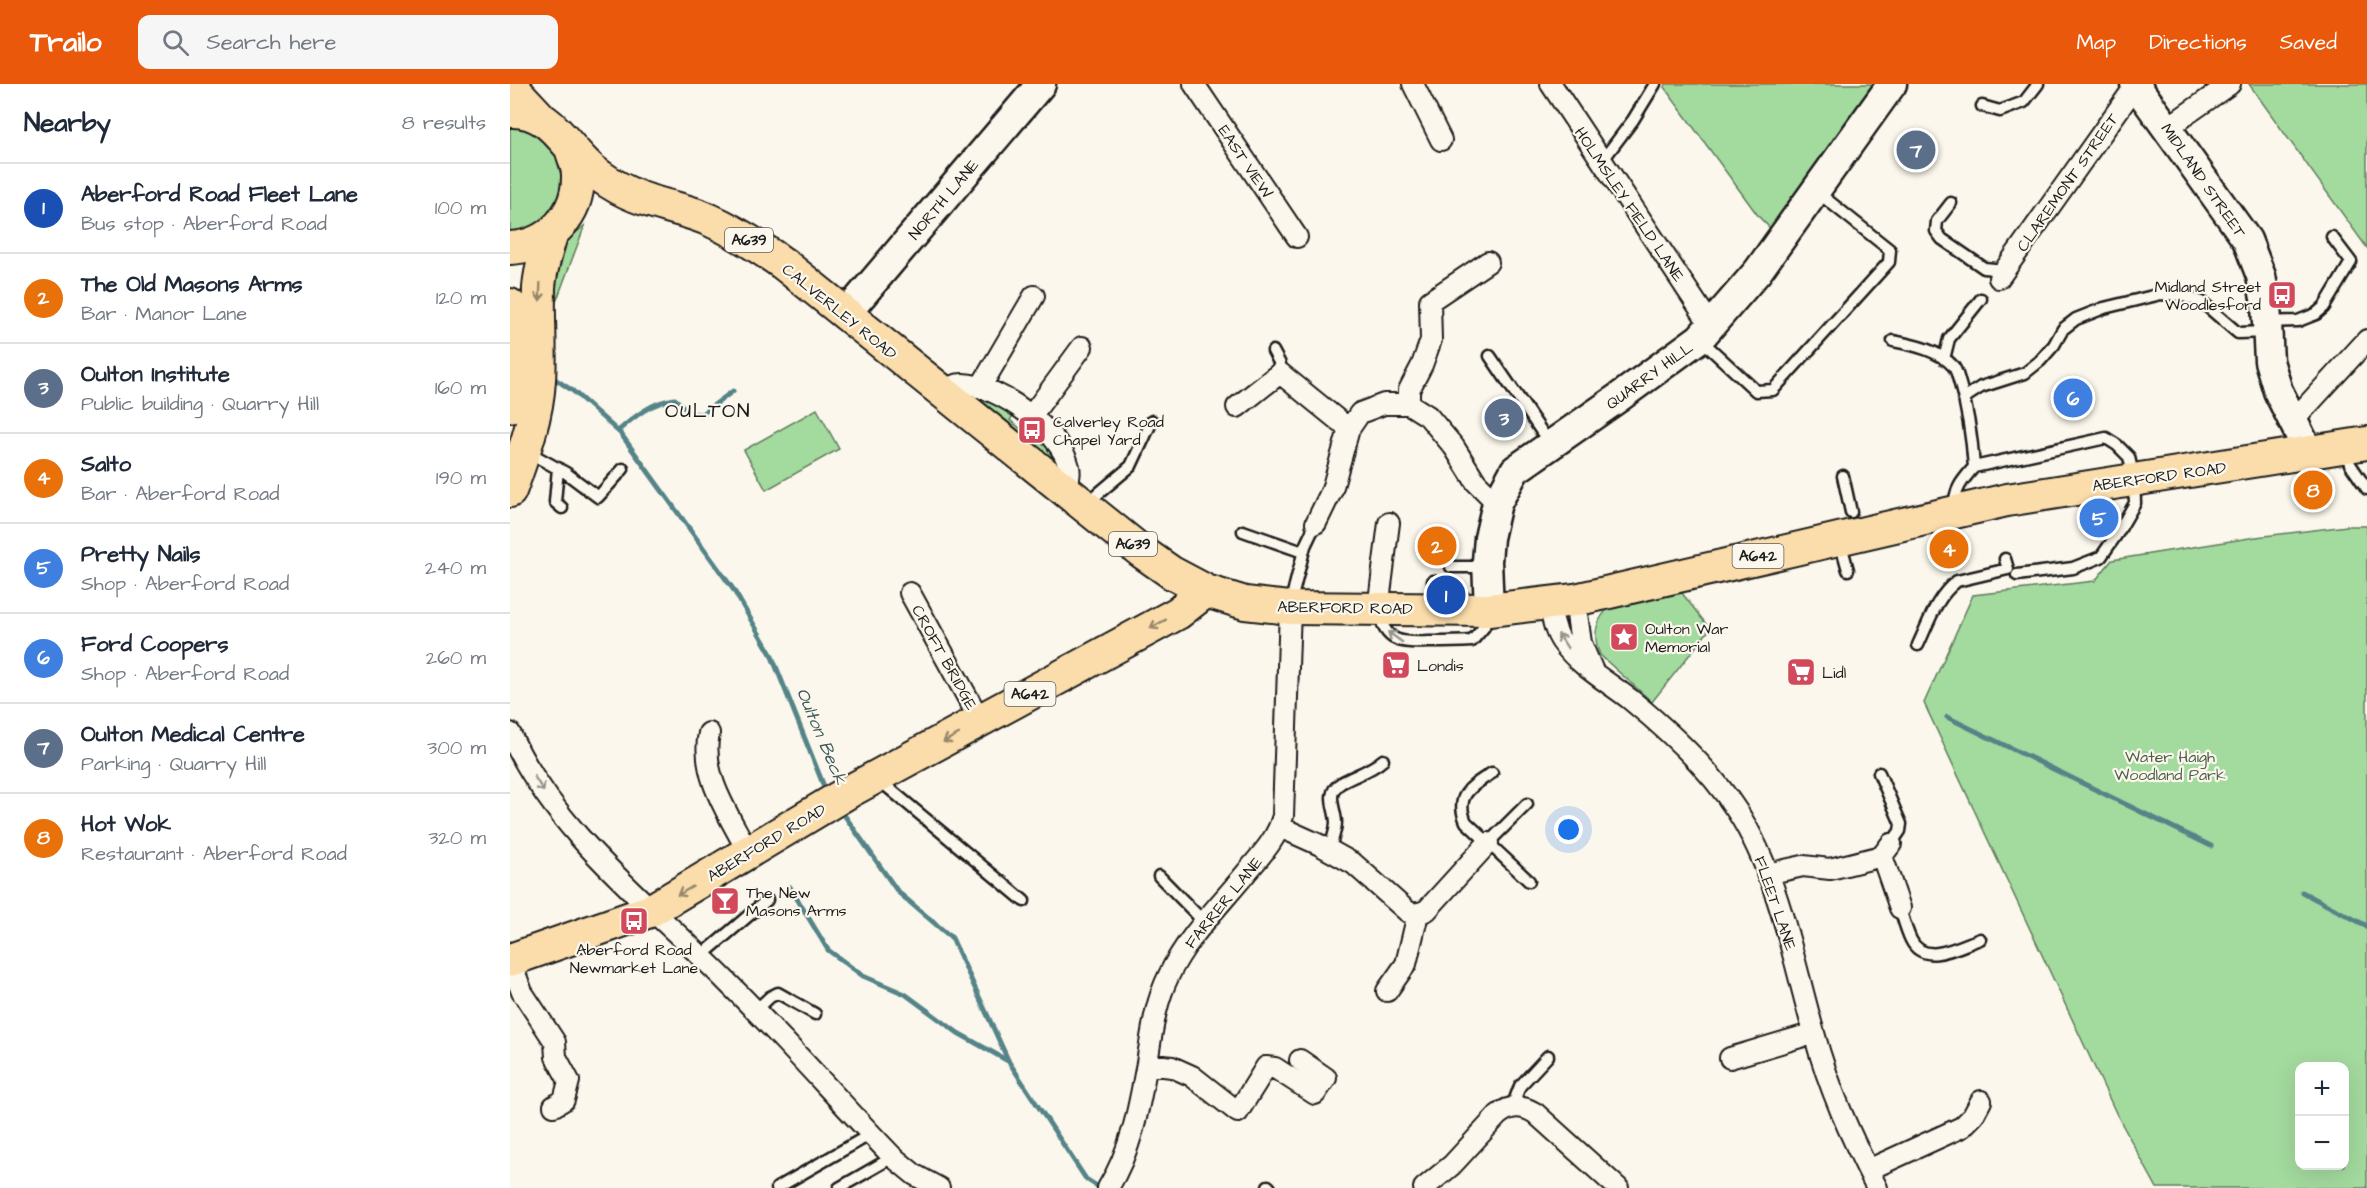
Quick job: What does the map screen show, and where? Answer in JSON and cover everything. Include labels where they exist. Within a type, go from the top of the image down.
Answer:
[{"type":"main road","name":"CALVERLEY ROAD","points":[[510,85],[524,114],[552,125],[596,174],[636,196],[709,219],[752,242],[785,265],[941,392],[1172,573],[1206,591]]},
{"type":"main road","points":[[510,406],[528,364],[543,262],[559,226],[574,204],[578,174],[571,148]]},
{"type":"main road","name":"CALVERLEY ROAD","points":[[510,248],[521,247],[599,204],[636,196]]},
{"type":"main road","points":[[510,304],[528,364],[534,413],[525,450],[510,491]]},
{"type":"main road","name":"ABERFORD ROAD","points":[[510,960],[650,911],[864,784],[981,722],[1178,612],[1206,591],[1245,603],[1290,608],[1378,609],[1434,595],[1489,610],[1562,602],[1845,525],[1953,512],[2007,500],[2356,445]]},
{"type":"street","name":"NORTH LANE","points":[[845,315],[1041,84]]},
{"type":"street","name":"EAST VIEW","points":[[1194,84],[1297,237]]},
{"type":"street","points":[[1413,84],[1441,140]]},
{"type":"street","name":"HOLMSLEY FIELD LANE","points":[[1551,84],[1602,161],[1705,331]]},
{"type":"street","name":"QUARRY HILL","points":[[1489,610],[1487,567],[1489,538],[1497,502],[1515,470],[1627,392],[1705,331],[1758,271],[1892,84]]},
{"type":"street","points":[[2167,128],[2230,84]]},
{"type":"street","name":"MIDLAND STREET","points":[[2143,87],[2167,128],[2247,240],[2261,276],[2266,304],[2269,361],[2278,391],[2309,453]]},
{"type":"street","name":"CLAREMONT STREET","points":[[2002,274],[2143,87]]},
{"type":"street","points":[[1409,404],[1409,390],[1422,365],[1431,340],[1430,302],[1488,262]]},
{"type":"street","points":[[980,388],[1034,296]]},
{"type":"street","points":[[2292,422],[2367,340]]},
{"type":"street","points":[[1032,415],[1083,347]]},
{"type":"street","points":[[1237,407],[1280,373],[1349,429]]},
{"type":"street","points":[[941,392],[954,385],[965,384],[1010,401],[1032,415],[1057,444],[1069,466],[1069,479],[1075,498]]},
{"type":"street","points":[[1316,523],[1332,490],[1349,429],[1360,413],[1384,404],[1409,404],[1428,416],[1443,432],[1476,482],[1497,502]]},
{"type":"street","points":[[1378,609],[1389,523]]},
{"type":"street","name":"CROFT BRIDGE","points":[[909,593],[981,722]]},
{"type":"street","name":"FLEET LANE","points":[[1562,602],[1560,640],[1570,653],[1645,712],[1687,752],[1737,810],[1767,874],[1800,976],[1814,1033],[1835,1098],[1851,1138],[1873,1179]]},
{"type":"street","name":"FARRER LANE","points":[[1111,1183],[1127,1153],[1136,1121],[1154,1017],[1163,988],[1177,960],[1269,846],[1280,827],[1283,816],[1290,608]]},
{"type":"street","points":[[709,732],[707,761],[713,782],[749,854]]},
{"type":"street","points":[[510,733],[552,805],[650,911],[754,1011],[893,1157],[915,1175],[939,1188]]},
{"type":"street","points":[[1280,827],[1354,864],[1408,912],[1418,914],[1427,910],[1488,843]]},
{"type":"street","points":[[1767,874],[1803,866],[1830,869],[1887,850],[1900,908]]},
{"type":"street","points":[[1387,991],[1407,964],[1418,914]]},
{"type":"street","points":[[510,960],[522,992],[555,1041],[556,1057],[569,1081],[564,1100],[554,1106]]},
{"type":"street","points":[[1730,1058],[1814,1033]]},
{"type":"street","points":[[1147,1064],[1172,1067],[1192,1076],[1238,1112],[1266,1067],[1275,1068],[1315,1094],[1326,1078],[1300,1060]]},
{"type":"street","points":[[1873,1179],[1962,1127],[1973,1116],[1983,1098]]},
{"type":"street","points":[[1424,1188],[1452,1165],[1498,1115],[1512,1107],[1520,1106],[1535,1113],[1618,1188]]},
{"type":"lane","points":[[1602,161],[1633,120],[1655,84]]},
{"type":"lane","points":[[1982,106],[2000,111],[2024,102],[2038,84]]},
{"type":"lane","points":[[1705,331],[1756,391],[1773,390],[1889,262],[1890,250],[1816,191]]},
{"type":"lane","points":[[1951,203],[1937,220],[1936,231],[1942,239],[1984,268],[2002,274]]},
{"type":"lane","points":[[1964,398],[1981,387],[2025,373],[2054,345],[2063,328],[2076,319],[2104,308],[2161,294],[2180,295],[2202,302],[2238,333],[2308,318],[2324,307],[2351,262],[2332,237]]},
{"type":"lane","points":[[1944,359],[1949,339],[1981,299]]},
{"type":"lane","points":[[1893,341],[1921,347],[1944,359],[1955,368],[1972,434],[1974,467]]},
{"type":"lane","points":[[1273,351],[1280,364],[1280,373]]},
{"type":"lane","points":[[1490,356],[1550,444]]},
{"type":"lane","points":[[1075,498],[1131,466],[1152,421]]},
{"type":"lane","points":[[1953,512],[1955,490],[1974,467],[2106,438],[2117,445],[2129,457],[2134,479],[2135,504],[2101,556],[2073,568],[2017,574]]},
{"type":"lane","points":[[2356,445],[2350,464],[2367,489]]},
{"type":"lane","points":[[525,450],[558,468],[598,497],[623,469]]},
{"type":"lane","points":[[558,468],[555,502],[562,508]]},
{"type":"lane","points":[[1843,476],[1848,570]]},
{"type":"lane","points":[[1290,608],[1303,552],[1308,536],[1316,523]]},
{"type":"lane","points":[[1243,531],[1303,552]]},
{"type":"lane","points":[[1918,645],[1940,598],[1951,586],[1957,581],[2008,569],[2005,559]]},
{"type":"lane","points":[[1450,567],[1487,567]]},
{"type":"lane","points":[[1378,609],[1381,624],[1392,636],[1404,643],[1472,641],[1484,627],[1489,610]]},
{"type":"lane","points":[[1329,850],[1336,822],[1331,796],[1334,790],[1339,784],[1375,767],[1383,760]]},
{"type":"lane","points":[[1492,773],[1466,793],[1462,807],[1466,822],[1529,881]]},
{"type":"lane","points":[[1879,773],[1901,824],[1900,831],[1887,850]]},
{"type":"lane","points":[[864,784],[1024,901]]},
{"type":"lane","points":[[1488,843],[1527,804]]},
{"type":"lane","points":[[1159,876],[1205,923]]},
{"type":"lane","points":[[700,957],[767,900]]},
{"type":"lane","points":[[1900,908],[1911,940],[1923,952],[1932,955],[1980,939]]},
{"type":"lane","points":[[754,1011],[778,993],[815,1014]]},
{"type":"lane","points":[[1512,1107],[1520,1086],[1548,1056]]},
{"type":"lane","points":[[777,1188],[871,1134]]},
{"type":"lane","points":[[838,1188],[893,1157]]},
{"type":"green space","points":[[1666,84],[1877,84],[1770,228],[1759,217],[1664,87]]},
{"type":"green space","points":[[2249,84],[2367,84],[2367,248]]},
{"type":"green space","points":[[510,125],[532,132],[550,145],[563,164],[565,187],[553,218],[510,240]]},
{"type":"green space","points":[[585,225],[553,310],[548,286],[552,268],[566,244]]},
{"type":"green space","points":[[964,390],[1015,413],[1010,420],[1026,433],[1032,426],[1041,435],[1063,470]]},
{"type":"green space","points":[[817,409],[839,449],[766,490],[744,450]]},
{"type":"green space","name":"Water Haigh Woodland Park","points":[[2347,526],[2367,526],[2367,1188],[2157,1188],[2117,1115],[1924,703],[1973,595],[2095,581],[2112,560],[2256,537]]},
{"type":"green space","points":[[1678,588],[1710,629],[1652,702],[1600,655],[1596,641],[1597,628],[1602,616],[1612,605]]},
{"type":"waterway","name":"Oulton Beck","points":[[549,375],[573,391],[621,434],[733,589],[771,654],[828,792]]},
{"type":"waterway","points":[[618,431],[637,415],[659,403],[675,399],[690,413],[702,414],[733,391]]},
{"type":"waterway","points":[[1947,717],[2211,846]]},
{"type":"waterway","name":"Oulton Beck","points":[[840,809],[898,892],[952,938],[1009,1062],[1086,1179],[1100,1188]]},
{"type":"waterway","points":[[790,887],[828,950],[863,976],[905,994],[958,1033],[1008,1061]]},
{"type":"waterway","points":[[2302,892],[2367,926]]},
{"type":"place","name":"Oulton Medical Centre","points":[[1916,150]]},
{"type":"place","name":"Midland Street Woodlesford","points":[[2282,295]]},
{"type":"place","name":"Ford Coopers","points":[[2073,398]]},
{"type":"place","name":"Oulton Institute","points":[[1504,418]]},
{"type":"place","name":"Calverley Road Chapel Yard","points":[[1032,430]]},
{"type":"place","name":"Hot Wok","points":[[2313,490]]},
{"type":"place","name":"Pretty Nails","points":[[2099,518]]},
{"type":"place","name":"The Old Masons Arms","points":[[1437,546]]},
{"type":"place","name":"Salto","points":[[1949,549]]},
{"type":"place","name":"Aberford Road Fleet Lane","points":[[1446,595]]},
{"type":"place","name":"Oulton War Memorial","points":[[1624,637]]},
{"type":"place","name":"Londis","points":[[1396,665]]},
{"type":"place","name":"Lidl","points":[[1801,672]]},
{"type":"place","name":"The New Masons Arms","points":[[725,901]]},
{"type":"place","name":"Aberford Road Newmarket Lane","points":[[634,921]]},
{"type":"district","name":"OULTON","points":[[708,410]]}]
